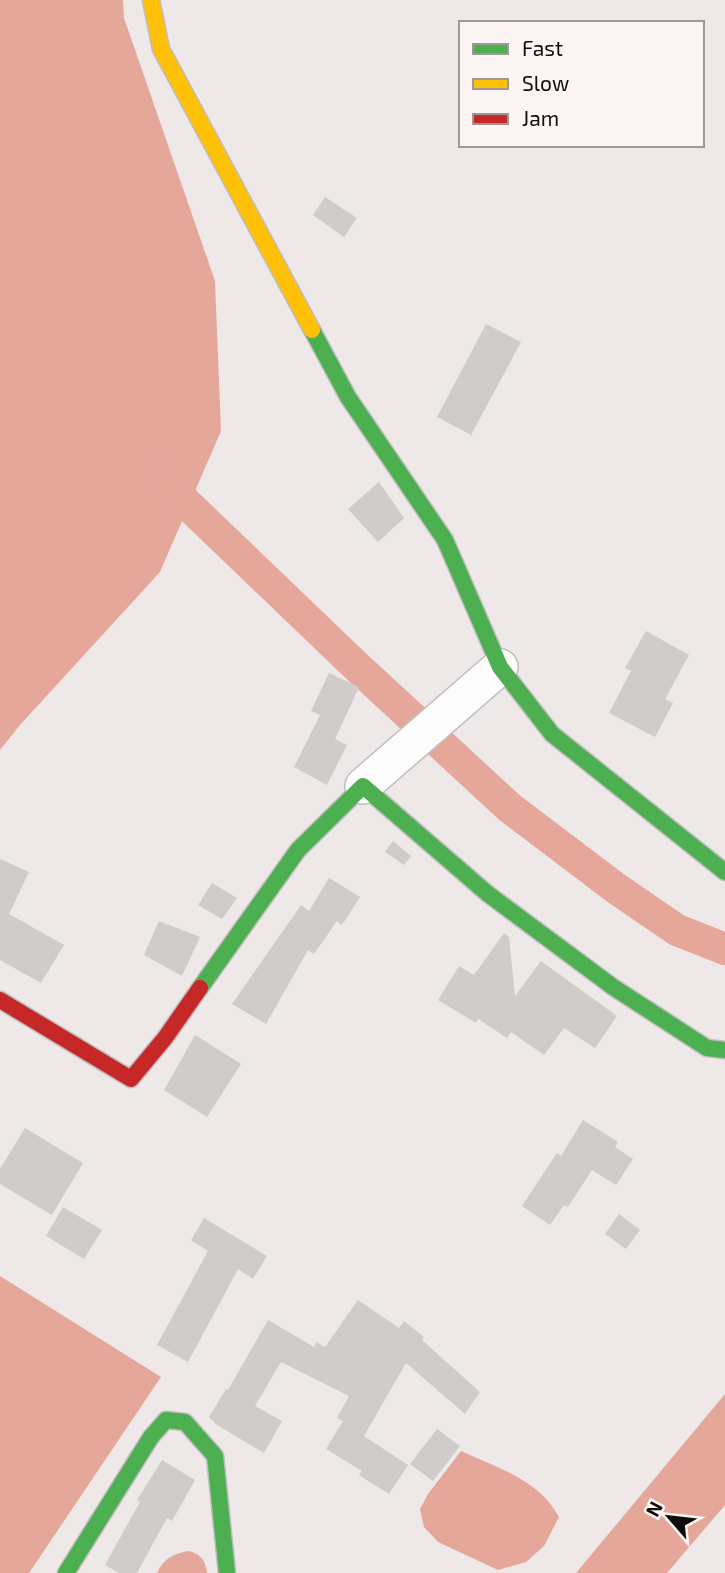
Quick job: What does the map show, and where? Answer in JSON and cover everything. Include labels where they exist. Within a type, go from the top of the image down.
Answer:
[{"type":"street","points":[[151,0],[161,49],[348,397],[445,540],[500,667],[552,734],[725,872]]},
{"type":"street","points":[[0,1000],[131,1079],[165,1038],[298,850],[363,786],[500,667]]},
{"type":"street","points":[[363,786],[488,894],[613,987],[707,1048],[725,1050]]},
{"type":"street","points":[[66,1573],[151,1437],[166,1420],[173,1420],[185,1422],[215,1456],[227,1573]]},
{"type":"shaded area","points":[[0,0],[123,0],[124,18],[215,281],[221,431],[160,572],[0,750]]},
{"type":"shaded area","points":[[0,1276],[161,1377],[29,1573],[0,1573]]},
{"type":"shaded area","points":[[725,1394],[725,1505],[667,1573],[576,1573]]},
{"type":"shaded area","points":[[461,1451],[529,1484],[551,1504],[559,1517],[544,1546],[526,1562],[498,1570],[438,1542],[424,1527],[420,1509],[428,1494]]},
{"type":"shaded area","points":[[189,1551],[202,1559],[207,1573],[157,1573],[162,1564],[170,1558]]},
{"type":"building","points":[[325,197],[357,218],[344,237],[313,215]]},
{"type":"building","points":[[486,324],[521,342],[471,435],[437,417]]},
{"type":"building","points":[[379,482],[404,518],[378,542],[348,509]]},
{"type":"building","points":[[646,631],[689,655],[665,699],[673,703],[655,737],[609,713],[631,671],[625,668]]},
{"type":"building","points":[[329,673],[359,687],[335,739],[347,745],[327,785],[294,767],[320,715],[311,711]]},
{"type":"building","points":[[393,841],[411,856],[404,865],[385,852]]},
{"type":"building","points":[[0,859],[29,872],[9,914],[64,945],[41,983],[0,960]]},
{"type":"building","points":[[329,878],[360,897],[342,925],[337,921],[314,954],[308,950],[266,1024],[232,1004],[301,905],[309,911]]},
{"type":"building","points":[[212,883],[237,898],[222,919],[198,905]]},
{"type":"building","points":[[159,921],[200,937],[182,976],[144,955]]},
{"type":"building","points":[[504,933],[509,937],[515,996],[541,961],[617,1016],[595,1048],[564,1028],[544,1055],[511,1032],[507,1038],[478,1019],[476,1023],[438,1000],[459,966],[474,975]]},
{"type":"building","points":[[195,1035],[241,1064],[207,1117],[164,1090]]},
{"type":"building","points":[[583,1120],[618,1142],[615,1147],[633,1159],[616,1185],[592,1170],[568,1207],[564,1205],[550,1225],[522,1206],[557,1153],[561,1156]]},
{"type":"building","points":[[25,1128],[83,1163],[52,1215],[0,1184],[0,1169]]},
{"type":"building","points":[[63,1207],[102,1230],[84,1259],[46,1236]]},
{"type":"building","points":[[619,1214],[640,1230],[626,1249],[605,1234]]},
{"type":"building","points":[[204,1218],[267,1256],[253,1279],[238,1269],[188,1362],[157,1345],[208,1251],[191,1240]]},
{"type":"building","points":[[358,1300],[399,1328],[404,1321],[480,1392],[465,1414],[406,1363],[364,1436],[408,1465],[389,1494],[359,1475],[362,1471],[326,1449],[343,1421],[337,1418],[349,1396],[281,1362],[255,1406],[282,1421],[264,1453],[217,1425],[209,1417],[226,1389],[228,1390],[268,1320],[314,1347],[316,1342],[325,1347]]},
{"type":"building","points":[[437,1429],[460,1446],[433,1481],[410,1464]]},
{"type":"building","points":[[162,1460],[195,1480],[172,1521],[167,1518],[137,1573],[119,1573],[105,1565],[140,1502],[137,1500]]},
{"type":"waterway","points":[[159,477],[354,664],[510,808],[617,889],[677,930],[725,949]]},
{"type":"traffic: fast","points":[[312,330],[348,397],[445,540],[500,667],[552,734],[725,872]]},
{"type":"traffic: fast","points":[[200,988],[298,850],[363,786],[488,894],[613,987],[707,1048],[725,1050]]},
{"type":"traffic: fast","points":[[66,1573],[151,1437],[166,1420],[185,1422],[215,1456],[227,1573]]},
{"type":"traffic: slow","points":[[151,0],[161,49],[312,330]]},
{"type":"traffic: jam","points":[[0,1000],[131,1079],[165,1038],[200,988]]}]
